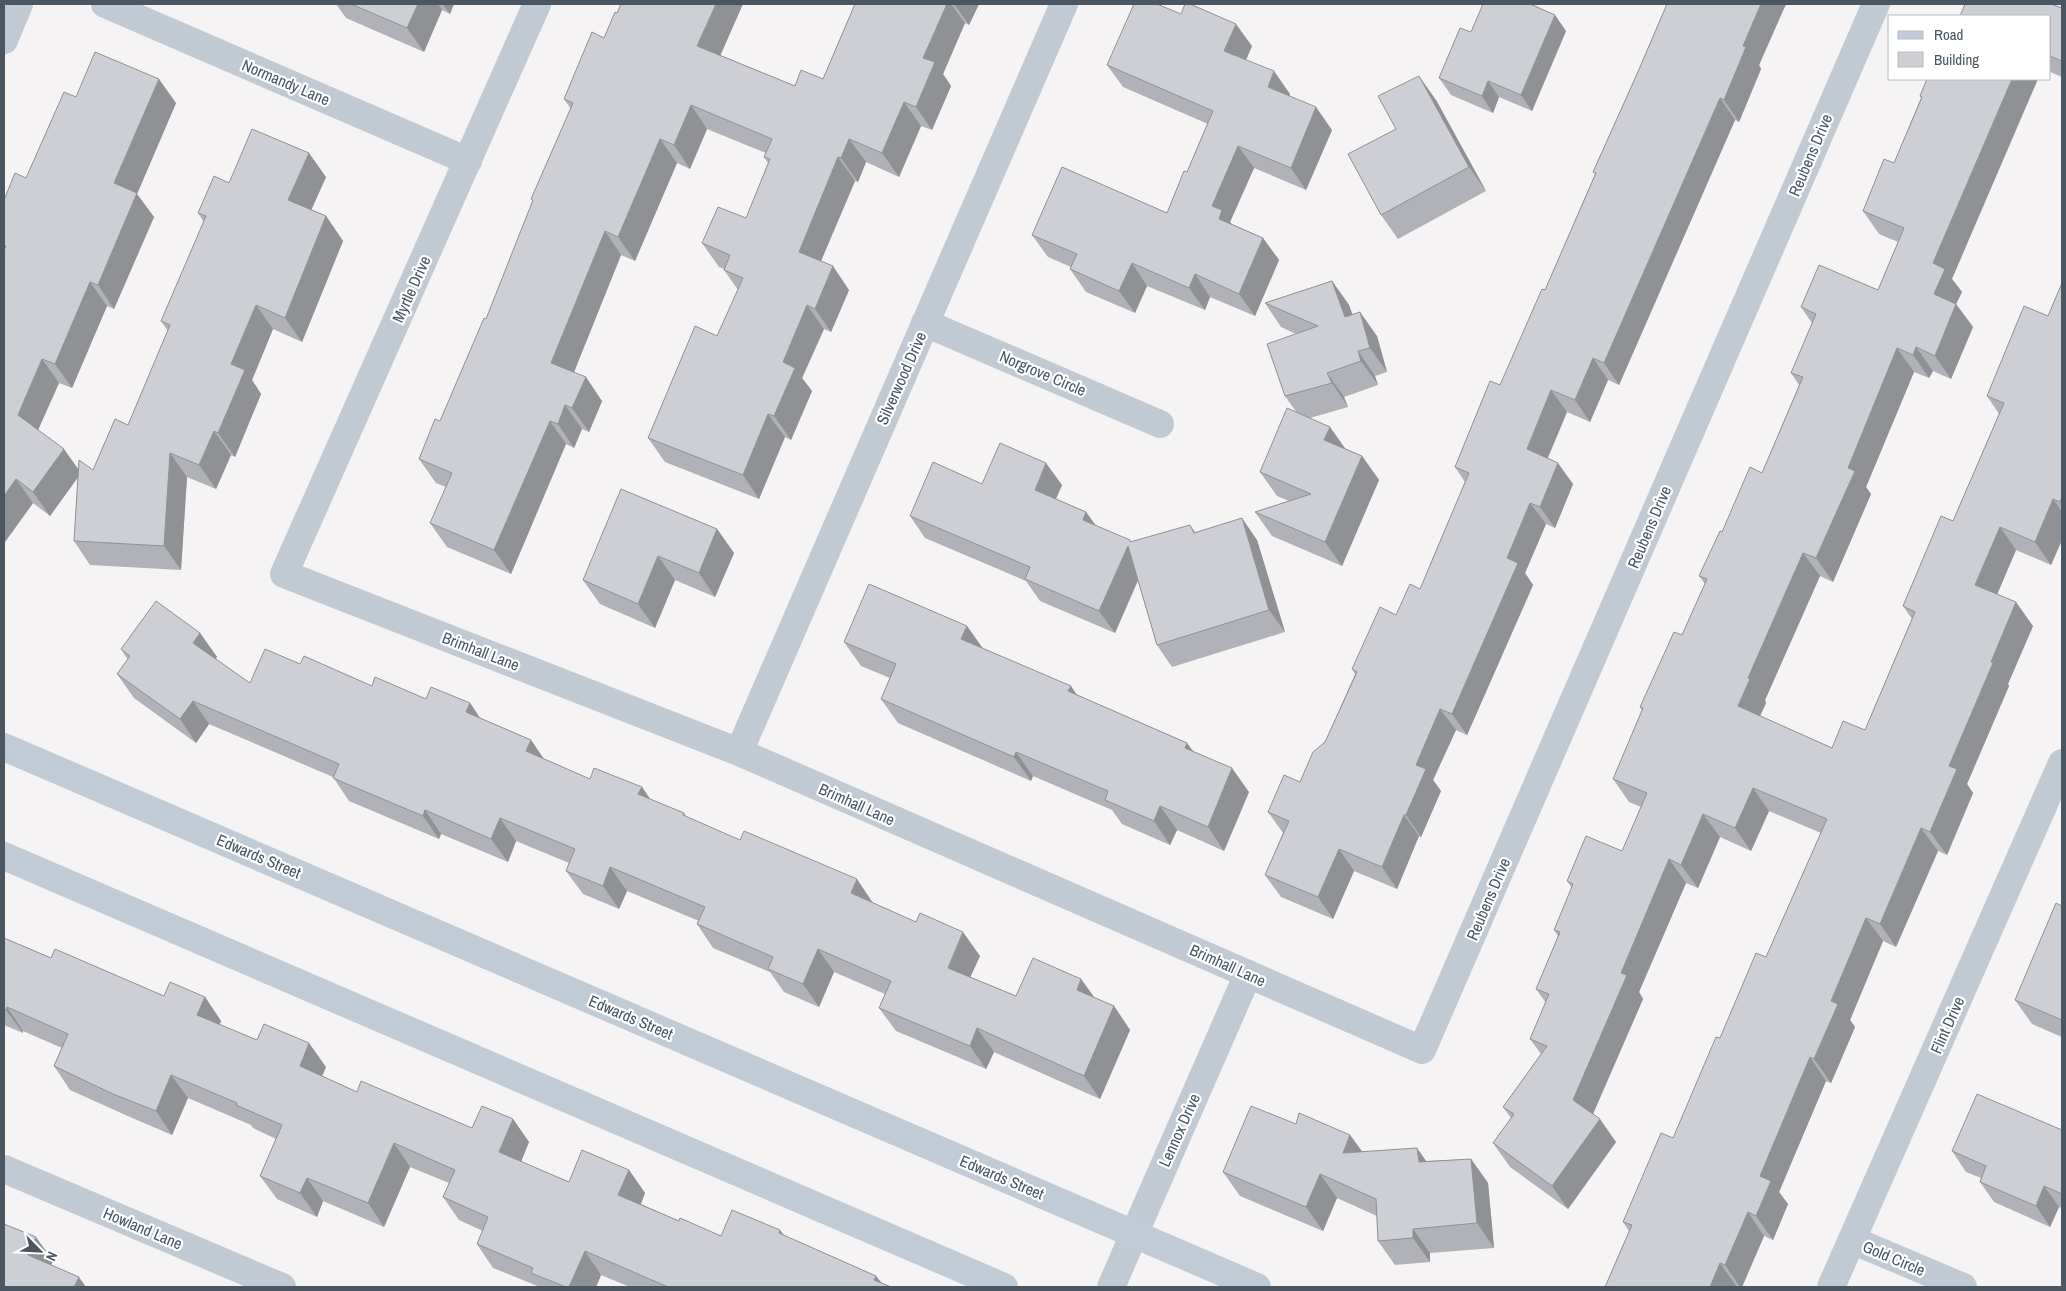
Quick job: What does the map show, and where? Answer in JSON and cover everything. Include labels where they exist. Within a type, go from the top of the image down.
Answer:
[{"type":"main road","name":"Edwards Street","points":[[4,747],[1257,1287]]},
{"type":"main road","points":[[4,856],[1004,1287]]},
{"type":"street","points":[[4,40],[19,4]]},
{"type":"street","name":"Normandy Lane","points":[[105,4],[468,161]]},
{"type":"street","name":"Myrtle Drive","points":[[284,574],[537,4]]},
{"type":"street","name":"Silverwood Drive","points":[[738,752],[1064,4]]},
{"type":"street","name":"Reubens Drive","points":[[1422,1050],[1876,4]]},
{"type":"street","name":"Norgrove Circle","points":[[925,322],[1160,424]]},
{"type":"street","name":"Brimhall Lane","points":[[284,574],[738,752],[1422,1050]]},
{"type":"street","name":"Flint Drive","points":[[1831,1287],[2053,810],[2062,763]]},
{"type":"street","name":"Lennox Drive","points":[[1111,1287],[1248,974]]},
{"type":"street","name":"Howland Lane","points":[[4,1169],[282,1287]]},
{"type":"street","name":"Gold Circle","points":[[1852,1240],[1963,1287]]},
{"type":"building","points":[[351,4],[418,4],[407,28]]},
{"type":"building","points":[[621,4],[716,4],[697,46],[795,86],[801,70],[823,79],[855,4],[947,4],[923,58],[935,62],[916,107],[904,102],[882,153],[849,139],[841,158],[838,157],[799,252],[833,266],[815,309],[807,305],[783,362],[795,368],[774,416],[768,414],[743,475],[648,438],[695,326],[717,336],[743,278],[724,270],[730,255],[702,243],[718,207],[746,218],[770,159],[764,157],[772,139],[691,105],[674,145],[660,139],[618,237],[605,231],[551,363],[586,377],[572,408],[565,405],[558,424],[550,421],[494,550],[430,523],[452,473],[419,459],[435,419],[440,421],[484,318],[486,319],[533,200],[531,199],[573,103],[564,99],[592,32],[604,38],[615,12],[617,13]]},
{"type":"building","points":[[1134,4],[1157,4],[1181,14],[1185,4],[1190,4],[1236,24],[1224,51],[1274,71],[1268,87],[1316,107],[1291,168],[1238,146],[1212,206],[1222,210],[1219,219],[1263,238],[1239,294],[1195,274],[1189,288],[1132,263],[1119,291],[1070,269],[1077,254],[1032,235],[1062,167],[1167,213],[1184,171],[1187,172],[1213,111],[1107,65]]},
{"type":"building","points":[[1483,4],[1530,4],[1555,15],[1521,95],[1488,81],[1482,96],[1439,78],[1460,28],[1471,32]]},
{"type":"building","points":[[1667,4],[1761,4],[1743,46],[1746,47],[1724,100],[1720,98],[1604,363],[1593,358],[1575,400],[1551,390],[1527,449],[1558,463],[1540,507],[1530,503],[1507,558],[1518,563],[1452,714],[1440,709],[1416,765],[1426,769],[1382,867],[1339,849],[1318,897],[1265,875],[1289,821],[1268,812],[1284,775],[1300,782],[1313,752],[1325,742],[1357,672],[1352,669],[1380,607],[1396,615],[1410,584],[1420,589],[1469,473],[1455,467],[1490,381],[1500,385],[1542,289],[1545,290],[1596,173],[1593,172]]},
{"type":"building","points":[[1965,4],[2051,4],[2062,8],[2062,61],[2051,56],[2051,15],[1960,15]]},
{"type":"building","points":[[95,52],[159,79],[114,183],[137,193],[98,285],[90,282],[55,364],[42,359],[18,415],[64,449],[33,492],[16,479],[4,496],[4,250],[6,246],[4,245],[4,200],[15,173],[26,178],[64,92],[76,97]]},
{"type":"building","points":[[1419,76],[1469,167],[1381,215],[1348,154],[1396,129],[1378,96]]},
{"type":"building","points":[[1927,80],[2012,80],[1933,263],[1945,269],[1934,294],[1956,304],[1935,356],[1916,347],[1913,355],[1897,348],[1848,468],[1855,471],[1816,558],[1803,553],[1748,678],[1750,679],[1738,706],[1832,748],[1843,721],[1865,730],[1915,612],[1903,606],[1941,516],[1953,521],[2004,403],[1987,396],[2024,306],[2048,316],[2062,283],[2062,497],[2060,502],[2053,499],[2035,542],[2000,527],[1975,585],[2016,602],[1991,662],[1993,663],[1949,766],[1957,769],[1930,832],[1921,828],[1880,924],[1866,918],[1831,1001],[1838,1004],[1814,1059],[1810,1057],[1760,1176],[1771,1181],[1756,1216],[1748,1212],[1725,1265],[1720,1263],[1710,1287],[1605,1287],[1632,1225],[1623,1222],[1661,1133],[1673,1138],[1716,1037],[1720,1038],[1756,953],[1766,957],[1827,819],[1753,788],[1735,828],[1703,814],[1681,865],[1669,859],[1621,973],[1627,975],[1573,1100],[1600,1119],[1552,1186],[1493,1143],[1514,1114],[1503,1107],[1547,1046],[1530,1039],[1549,994],[1536,989],[1560,932],[1554,930],[1573,884],[1567,881],[1586,836],[1622,851],[1647,793],[1613,779],[1643,708],[1640,707],[1674,632],[1682,635],[1707,579],[1699,576],[1720,531],[1722,532],[1750,467],[1762,473],[1803,377],[1791,373],[1816,314],[1801,307],[1819,265],[1878,290],[1904,228],[1863,211],[1884,159],[1894,163],[1922,97],[1920,96]]},
{"type":"building","points":[[252,129],[309,153],[288,200],[326,216],[285,318],[256,305],[231,364],[245,370],[218,433],[214,431],[199,465],[170,453],[164,546],[74,541],[79,460],[93,470],[115,419],[128,425],[170,325],[161,321],[206,216],[198,213],[214,176],[229,183]]},
{"type":"building","points":[[1332,281],[1345,317],[1360,312],[1370,348],[1358,351],[1361,361],[1327,373],[1332,383],[1285,396],[1267,344],[1318,326],[1265,303]]},
{"type":"building","points":[[1287,408],[1330,427],[1324,440],[1362,456],[1325,542],[1255,512],[1311,494],[1260,472]]},
{"type":"building","points":[[1000,443],[1046,463],[1035,490],[1086,512],[1083,520],[1130,540],[1130,542],[1190,525],[1194,533],[1242,518],[1269,610],[1157,645],[1128,546],[1099,611],[1025,579],[1030,567],[910,516],[933,462],[982,484]]},
{"type":"building","points":[[621,489],[717,529],[699,573],[658,556],[638,604],[583,580]]},
{"type":"building","points":[[869,584],[967,626],[961,639],[1071,686],[1068,691],[1187,743],[1185,748],[1232,768],[1208,827],[1160,806],[1154,821],[1105,800],[1108,791],[1016,752],[1014,757],[881,699],[896,664],[844,642]]},
{"type":"building","points":[[156,601],[200,633],[193,643],[250,683],[265,649],[300,664],[304,656],[372,686],[375,677],[426,699],[431,687],[470,703],[466,712],[531,740],[526,751],[590,779],[594,768],[642,787],[638,794],[684,813],[683,815],[740,840],[744,831],[857,879],[851,893],[916,922],[920,913],[963,932],[948,968],[1016,996],[1033,958],[1081,979],[1077,990],[1114,1006],[1084,1076],[977,1028],[970,1046],[879,1008],[891,981],[818,949],[803,984],[768,969],[773,957],[697,924],[705,907],[610,867],[603,886],[566,871],[575,849],[500,818],[491,839],[425,810],[423,816],[333,778],[339,764],[193,701],[180,719],[117,674],[130,656],[121,649]]},
{"type":"building","points":[[2056,903],[2062,906],[2062,1020],[2015,1000]]},
{"type":"building","points":[[4,938],[51,958],[55,949],[164,996],[170,982],[205,997],[197,1015],[257,1040],[264,1024],[309,1043],[300,1066],[357,1092],[361,1081],[472,1128],[482,1106],[513,1119],[499,1152],[569,1182],[582,1150],[629,1170],[618,1195],[679,1221],[680,1218],[721,1236],[732,1210],[780,1230],[779,1233],[876,1276],[874,1280],[891,1287],[668,1287],[585,1251],[569,1287],[566,1287],[531,1273],[533,1268],[477,1244],[488,1217],[443,1197],[455,1170],[394,1143],[368,1203],[307,1178],[300,1193],[260,1176],[282,1125],[236,1105],[237,1103],[171,1075],[156,1111],[113,1094],[54,1066],[68,1034],[7,1007],[6,1010],[4,1009]]},
{"type":"building","points":[[1977,1094],[2062,1130],[2062,1194],[2044,1186],[2036,1206],[1980,1182],[1986,1166],[1952,1151]]},
{"type":"building","points":[[1251,1106],[1296,1124],[1299,1113],[1350,1135],[1343,1153],[1417,1148],[1419,1162],[1471,1159],[1477,1223],[1413,1229],[1413,1238],[1378,1241],[1376,1199],[1320,1174],[1306,1207],[1223,1172]]},
{"type":"building","points":[[4,1224],[36,1237],[28,1255],[79,1277],[74,1287],[4,1287]]}]
